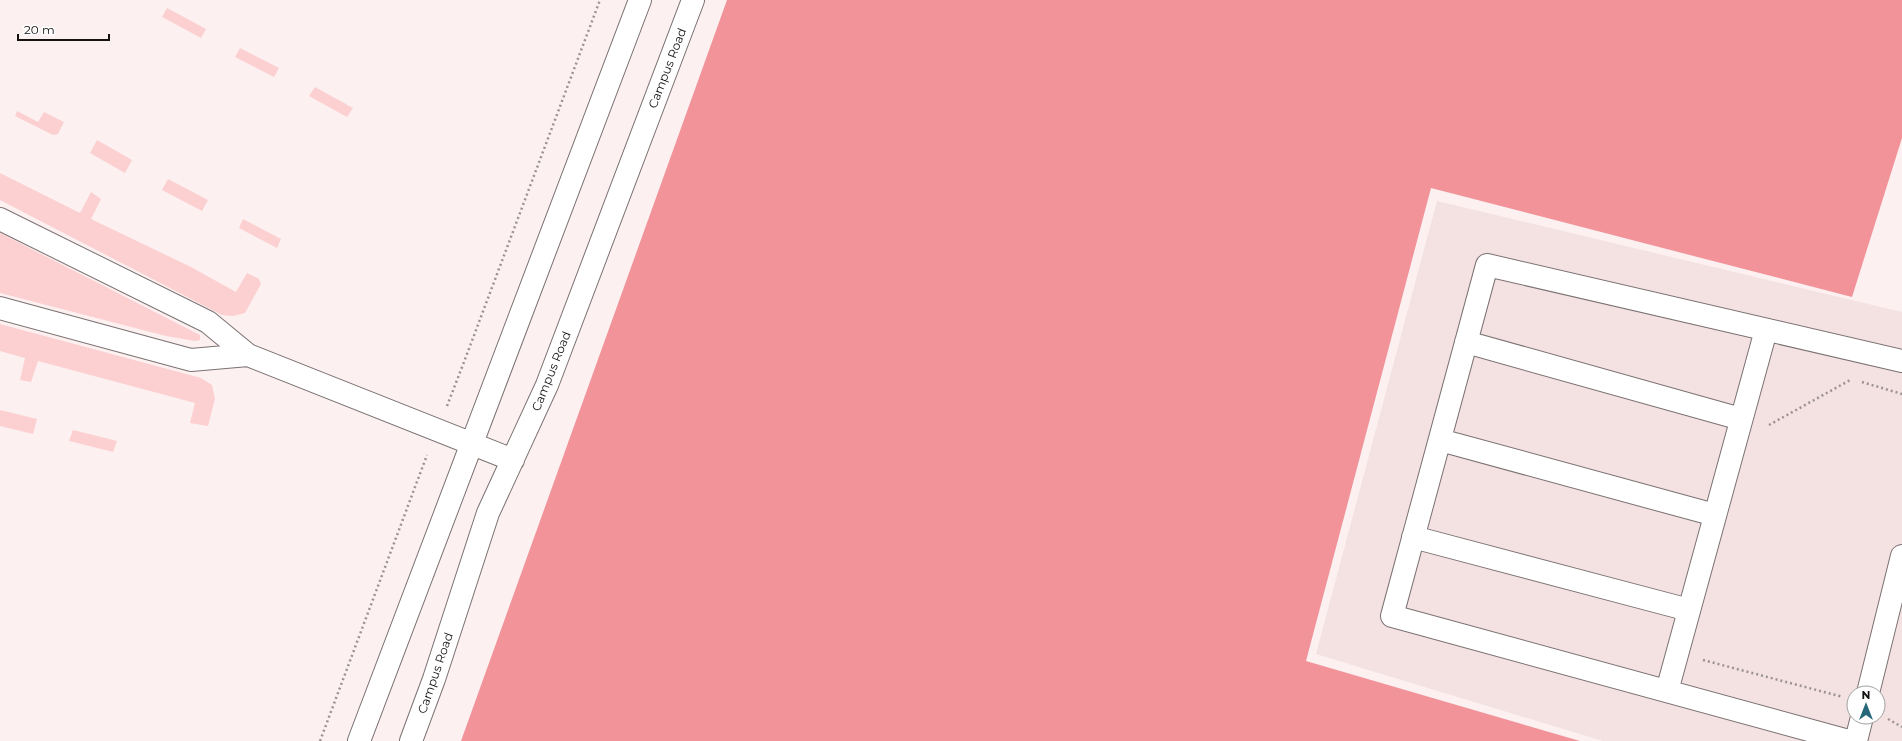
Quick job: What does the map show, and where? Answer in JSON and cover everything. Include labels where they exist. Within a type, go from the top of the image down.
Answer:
[{"type":"street","points":[[359,741],[640,0]]},
{"type":"street","name":"Campus Road","points":[[411,741],[434,679],[488,513],[547,385],[693,0]]},
{"type":"street","points":[[0,219],[208,322],[248,355],[513,460]]},
{"type":"street","points":[[1849,741],[1392,616],[1487,265],[1902,361]]},
{"type":"street","points":[[0,308],[191,360],[248,355]]},
{"type":"street","points":[[1667,691],[1714,515],[1766,330]]},
{"type":"street","points":[[1466,342],[1741,419]]},
{"type":"street","points":[[1440,440],[1714,515]]},
{"type":"street","points":[[1413,537],[1689,610]]},
{"type":"street","points":[[1870,685],[1902,556]]},
{"type":"street","points":[[1856,741],[1860,725]]},
{"type":"path","points":[[320,741],[600,0]]},
{"type":"path","points":[[1741,419],[1769,425],[1852,379]]},
{"type":"path","points":[[1677,653],[1846,698]]},
{"type":"shaded area","points":[[727,0],[1902,0],[1902,138],[1852,297],[1431,188],[1306,661],[1580,741],[461,741]]},
{"type":"shaded area","points":[[167,8],[206,29],[201,38],[162,17]]},
{"type":"shaded area","points":[[240,48],[279,68],[274,77],[235,57]]},
{"type":"shaded area","points":[[315,87],[353,108],[347,117],[309,96]]},
{"type":"shaded area","points":[[17,111],[38,122],[44,112],[64,122],[58,134],[53,135],[15,116]]},
{"type":"shaded area","points":[[97,140],[132,160],[125,173],[90,153]]},
{"type":"shaded area","points":[[0,173],[80,213],[91,192],[101,199],[91,219],[191,267],[236,292],[247,273],[259,279],[261,284],[245,313],[233,316],[222,315],[0,200]]},
{"type":"shaded area","points":[[168,179],[208,200],[202,211],[162,190]]},
{"type":"shaded area","points":[[1437,201],[1902,312],[1902,741],[1603,741],[1316,654]]},
{"type":"shaded area","points":[[243,219],[281,239],[277,248],[239,228]]},
{"type":"shaded area","points":[[0,233],[200,335],[200,340],[195,341],[166,336],[0,293]]},
{"type":"shaded area","points":[[0,324],[201,378],[212,385],[215,399],[208,426],[190,423],[195,403],[38,361],[31,382],[20,380],[25,358],[0,351]]},
{"type":"shaded area","points":[[0,410],[37,419],[33,434],[0,426]]},
{"type":"shaded area","points":[[73,430],[117,441],[113,452],[69,441]]}]
